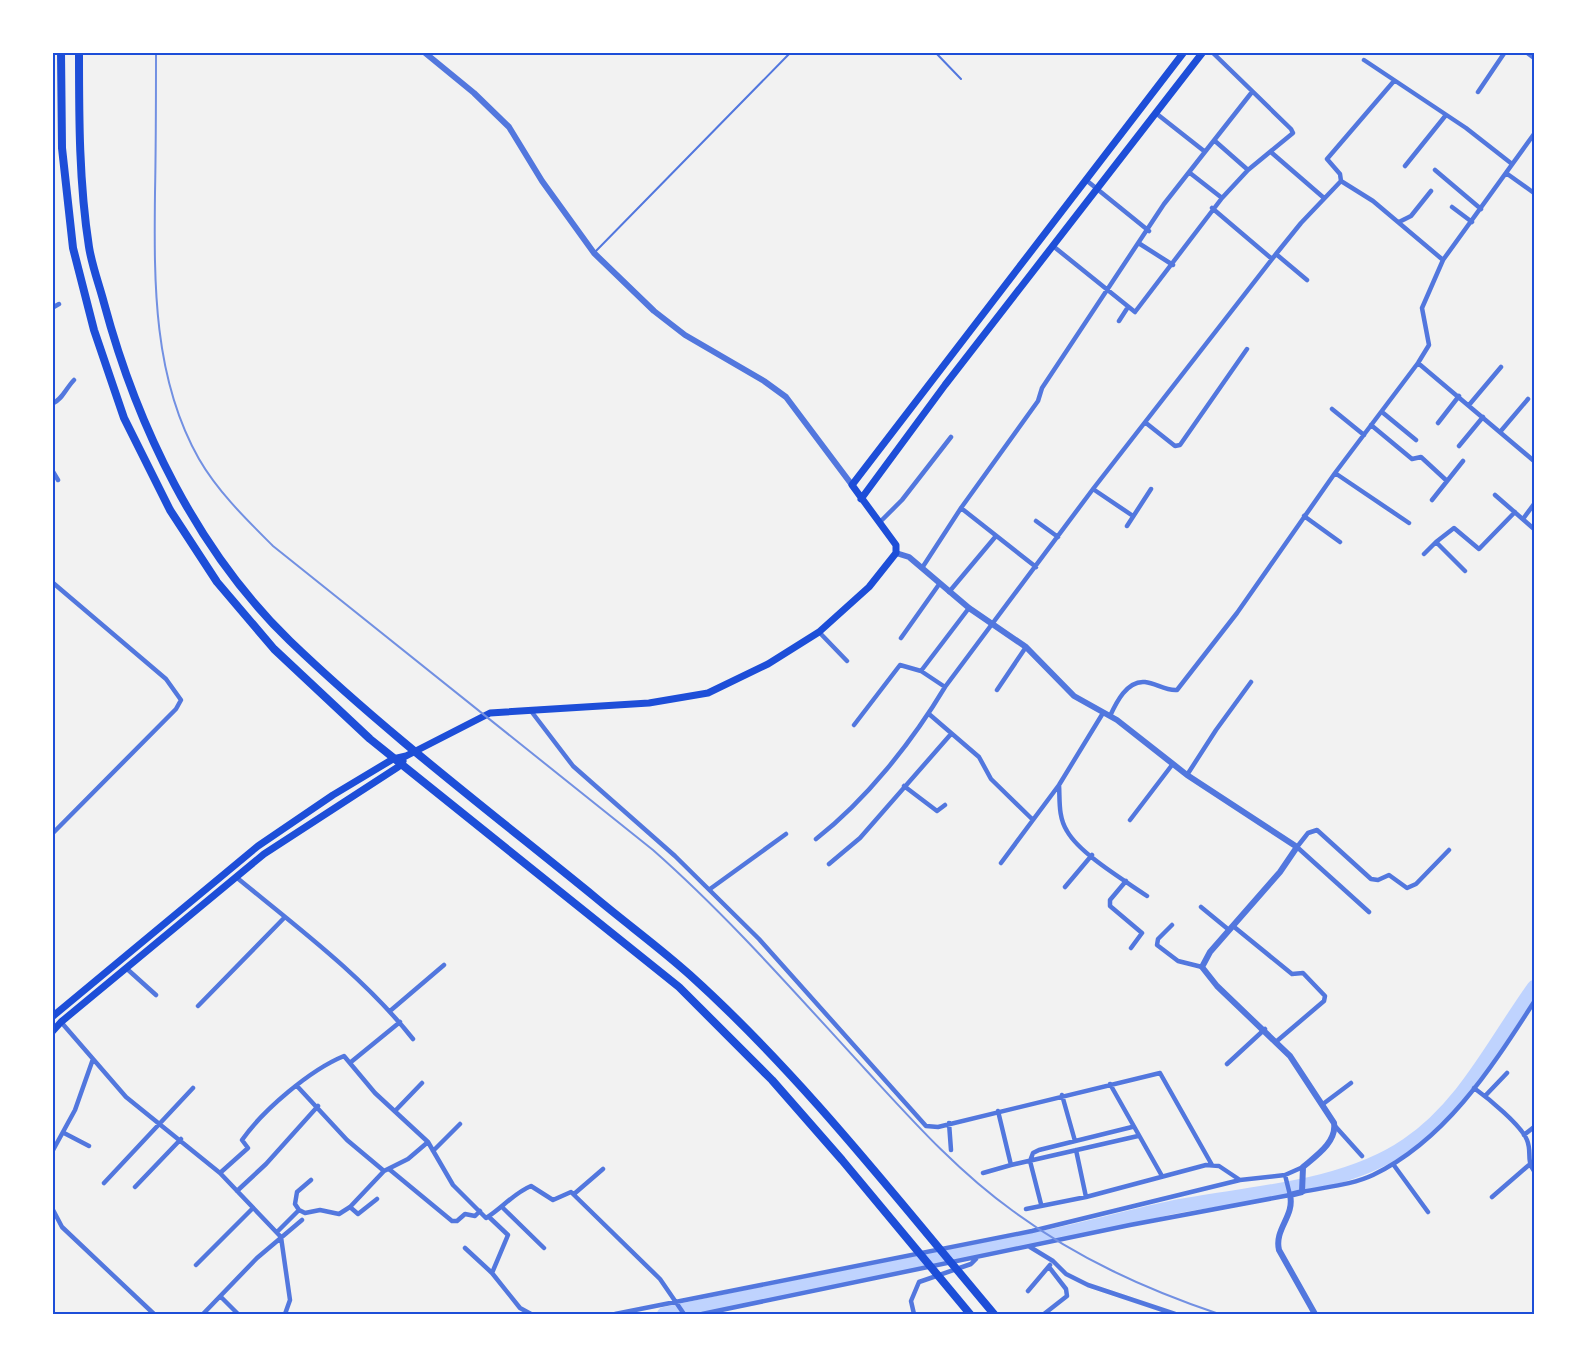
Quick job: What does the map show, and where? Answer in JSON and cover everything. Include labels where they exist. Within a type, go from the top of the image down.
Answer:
[{"type":"highway","points":[[61,52],[62,148],[73,249],[94,330],[124,418],[170,510],[218,582],[274,649],[370,739],[679,987],[772,1080],[970,1314]]},
{"type":"highway","points":[[79,52],[79,146],[90,249],[110,326],[139,413],[184,502],[231,573],[287,639],[382,723],[690,975],[784,1069],[856,1148],[994,1314]]},
{"type":"main road","points":[[53,1014],[258,846],[333,795],[393,759],[406,756],[490,713],[649,703],[708,693],[768,664],[819,632],[869,587],[896,553],[896,545],[852,485],[1184,52]]},
{"type":"main road","points":[[861,499],[1203,52]]},
{"type":"main road","points":[[52,1032],[143,953],[264,854],[398,767],[406,756]]},
{"type":"main road","points":[[333,795],[339,805]]},
{"type":"main road","points":[[258,846],[264,854]]},
{"type":"main road","points":[[162,926],[168,934]]},
{"type":"main road","points":[[138,946],[143,953]]},
{"type":"street","points":[[424,52],[509,127],[542,181],[594,253],[654,311],[685,335],[764,381],[786,397],[852,485]]},
{"type":"street","points":[[1053,246],[1135,312],[1173,265],[1212,208],[1248,171],[1292,135],[1292,130],[1212,52]]},
{"type":"street","points":[[1478,92],[1505,52]]},
{"type":"street","points":[[1526,52],[1534,58]]},
{"type":"street","points":[[1364,60],[1446,115],[1512,164]]},
{"type":"street","points":[[1341,182],[1340,174],[1327,159],[1394,81]]},
{"type":"street","points":[[922,568],[961,508],[1038,401],[1042,388],[1149,231],[1164,204],[1190,173],[1204,151],[1210,149],[1252,92]]},
{"type":"street","points":[[1157,114],[1204,151]]},
{"type":"street","points":[[1405,166],[1446,115]]},
{"type":"street","points":[[1001,863],[1059,785],[1119,698],[1133,684],[1144,682],[1170,691],[1177,690],[1237,613],[1335,472],[1418,363],[1429,345],[1422,308],[1443,260],[1534,134]]},
{"type":"street","points":[[1215,141],[1248,171]]},
{"type":"street","points":[[1529,142],[1534,146]]},
{"type":"street","points":[[1272,153],[1324,198]]},
{"type":"street","points":[[1435,170],[1481,209]]},
{"type":"street","points":[[1190,173],[1222,198]]},
{"type":"street","points":[[1506,173],[1534,194]]},
{"type":"street","points":[[1086,180],[1149,231]]},
{"type":"street","points":[[816,839],[848,814],[929,714],[945,687],[993,626],[1093,489],[1274,256],[1324,198],[1341,182]]},
{"type":"street","points":[[1341,182],[1373,201],[1443,260]]},
{"type":"street","points":[[1399,222],[1411,216],[1431,191]]},
{"type":"street","points":[[1452,207],[1472,222]]},
{"type":"street","points":[[1212,208],[1307,280]]},
{"type":"street","points":[[1140,244],[1173,265]]},
{"type":"street","points":[[52,308],[59,304]]},
{"type":"street","points":[[1119,321],[1128,307]]},
{"type":"street","points":[[1146,423],[1175,446],[1180,445],[1246,349]]},
{"type":"street","points":[[1418,363],[1534,462]]},
{"type":"street","points":[[1469,405],[1501,367]]},
{"type":"street","points":[[52,404],[60,400],[66,388],[74,380]]},
{"type":"street","points":[[1438,423],[1459,396]]},
{"type":"street","points":[[1500,432],[1528,399]]},
{"type":"street","points":[[1332,409],[1364,435]]},
{"type":"street","points":[[1382,412],[1416,440]]},
{"type":"street","points":[[1459,446],[1483,417]]},
{"type":"street","points":[[1371,425],[1412,459],[1421,457],[1447,481]]},
{"type":"street","points":[[879,522],[902,500],[951,437]]},
{"type":"street","points":[[1432,500],[1463,461]]},
{"type":"street","points":[[52,471],[58,480]]},
{"type":"street","points":[[1335,472],[1409,523]]},
{"type":"street","points":[[1093,489],[1133,516]]},
{"type":"street","points":[[1127,526],[1151,489]]},
{"type":"street","points":[[1495,495],[1534,530]]},
{"type":"street","points":[[1523,519],[1534,504]]},
{"type":"street","points":[[961,508],[1036,567]]},
{"type":"street","points":[[1424,554],[1454,528],[1479,549],[1515,512]]},
{"type":"street","points":[[1304,516],[1340,542]]},
{"type":"street","points":[[1036,521],[1058,537]]},
{"type":"street","points":[[949,592],[996,536]]},
{"type":"street","points":[[1436,542],[1465,571]]},
{"type":"street","points":[[896,553],[909,557],[969,608],[1026,647],[1064,688],[1107,715],[1173,765],[1297,847],[1369,912]]},
{"type":"street","points":[[52,582],[166,679],[181,700],[176,709],[52,834]]},
{"type":"street","points":[[901,638],[940,583]]},
{"type":"street","points":[[921,671],[969,608]]},
{"type":"street","points":[[819,632],[847,661]]},
{"type":"street","points":[[997,690],[1026,647]]},
{"type":"street","points":[[854,725],[900,665],[921,671],[945,687]]},
{"type":"street","points":[[1188,775],[1216,730],[1251,682]]},
{"type":"street","points":[[531,711],[573,766],[710,889],[759,939],[926,1126],[949,1124],[1160,1073],[1212,1165]]},
{"type":"street","points":[[929,714],[979,757],[991,778],[1032,819]]},
{"type":"street","points":[[829,864],[860,838],[951,734]]},
{"type":"street","points":[[1130,820],[1173,765]]},
{"type":"street","points":[[1059,785],[1060,808],[1066,830],[1092,855],[1147,896]]},
{"type":"street","points":[[904,786],[937,811],[945,805]]},
{"type":"street","points":[[1202,967],[1210,952],[1280,872],[1308,833],[1317,830],[1371,879],[1378,880],[1389,875],[1409,888],[1416,884],[1449,850]]},
{"type":"street","points":[[710,889],[786,834]]},
{"type":"street","points":[[1065,887],[1092,855]]},
{"type":"street","points":[[236,877],[285,917],[390,1011],[413,1039]]},
{"type":"street","points":[[1126,881],[1110,900],[1110,906],[1142,933],[1131,948]]},
{"type":"street","points":[[1201,907],[1292,974],[1303,974],[1325,996],[1324,1001],[1277,1041]]},
{"type":"street","points":[[198,1006],[285,917]]},
{"type":"street","points":[[1172,925],[1158,939],[1157,945],[1178,961],[1202,967],[1217,986],[1277,1041],[1323,1104],[1335,1126],[1362,1156]]},
{"type":"street","points":[[390,1011],[444,965]]},
{"type":"street","points":[[126,968],[156,995]]},
{"type":"street","points":[[702,1314],[1371,1176],[1425,1142],[1444,1123],[1474,1088],[1534,1002]]},
{"type":"street","points":[[61,1022],[126,1097],[160,1122],[220,1173],[281,1237],[290,1300],[285,1314]]},
{"type":"street","points":[[351,1062],[400,1022]]},
{"type":"street","points":[[1227,1064],[1264,1029]]},
{"type":"street","points":[[220,1173],[248,1148],[242,1140],[251,1126],[297,1086],[342,1056],[351,1062],[375,1093],[428,1142],[453,1185],[486,1218],[489,1217],[508,1235],[492,1273]]},
{"type":"street","points":[[52,1152],[64,1133],[93,1059]]},
{"type":"street","points":[[1485,1096],[1507,1073]]},
{"type":"street","points":[[395,1111],[422,1083]]},
{"type":"street","points":[[1323,1104],[1351,1083]]},
{"type":"street","points":[[1110,1084],[1132,1127],[1162,1176]]},
{"type":"street","points":[[297,1086],[318,1106],[347,1140],[452,1221],[457,1221],[465,1214],[475,1216],[480,1211]]},
{"type":"street","points":[[104,1183],[193,1088]]},
{"type":"street","points":[[1474,1088],[1524,1135],[1528,1145],[1529,1165],[1534,1171]]},
{"type":"street","points":[[1062,1095],[1075,1141]]},
{"type":"street","points":[[237,1191],[266,1164],[318,1106]]},
{"type":"street","points":[[998,1111],[1011,1165]]},
{"type":"street","points":[[433,1151],[460,1124]]},
{"type":"street","points":[[949,1124],[951,1150]]},
{"type":"street","points":[[615,1314],[676,1305],[1032,1231],[1240,1180],[1285,1175],[1304,1167],[1331,1141],[1335,1126]]},
{"type":"street","points":[[1041,1204],[1030,1161],[1034,1151],[1132,1127]]},
{"type":"street","points":[[1524,1135],[1534,1127]]},
{"type":"street","points":[[64,1133],[89,1146]]},
{"type":"street","points":[[983,1173],[1138,1136]]},
{"type":"street","points":[[135,1188],[181,1139]]},
{"type":"street","points":[[311,1180],[297,1192],[295,1204],[299,1210],[305,1213],[320,1210],[339,1214],[350,1207],[386,1170],[408,1159],[428,1142]]},
{"type":"street","points":[[1076,1150],[1086,1197]]},
{"type":"street","points":[[1393,1164],[1428,1212]]},
{"type":"street","points":[[1026,1209],[1041,1204],[1086,1197],[1212,1165],[1219,1166],[1240,1180]]},
{"type":"street","points":[[1492,1197],[1529,1165]]},
{"type":"street","points":[[1302,1191],[1304,1167]]},
{"type":"street","points":[[574,1194],[603,1169]]},
{"type":"street","points":[[1285,1175],[1292,1207],[1277,1240],[1279,1250],[1315,1314]]},
{"type":"street","points":[[489,1217],[504,1208],[521,1190],[531,1186],[554,1200],[566,1192],[574,1194],[660,1279],[684,1314]]},
{"type":"street","points":[[350,1207],[358,1214],[363,1213],[377,1199]]},
{"type":"street","points":[[52,1208],[62,1227],[154,1314]]},
{"type":"street","points":[[504,1208],[544,1248]]},
{"type":"street","points":[[196,1265],[252,1209]]},
{"type":"street","points":[[277,1232],[299,1210]]},
{"type":"street","points":[[203,1314],[281,1237],[302,1220]]},
{"type":"street","points":[[1030,1246],[1053,1261],[1066,1274],[1088,1285],[1175,1314]]},
{"type":"street","points":[[465,1248],[492,1273],[520,1308],[531,1314]]},
{"type":"street","points":[[914,1314],[911,1301],[919,1282],[971,1264],[975,1259]]},
{"type":"street","points":[[1028,1291],[1053,1261]]},
{"type":"street","points":[[1044,1314],[1067,1296],[1066,1289],[1048,1267]]},
{"type":"street","points":[[221,1296],[238,1314]]},
{"type":"lane","points":[[594,253],[791,52]]},
{"type":"lane","points":[[935,52],[961,79]]},
{"type":"waterway","points":[[664,1314],[1060,1234],[1174,1207],[1294,1187],[1354,1171],[1382,1160],[1407,1145],[1445,1112],[1477,1072],[1534,987]]},
{"type":"railway","points":[[156,52],[155,261],[159,329],[173,396],[184,428],[199,459],[224,494],[273,546],[653,850],[762,956],[917,1125],[954,1162],[992,1195],[1037,1228],[1087,1258],[1138,1283],[1219,1314]]}]
